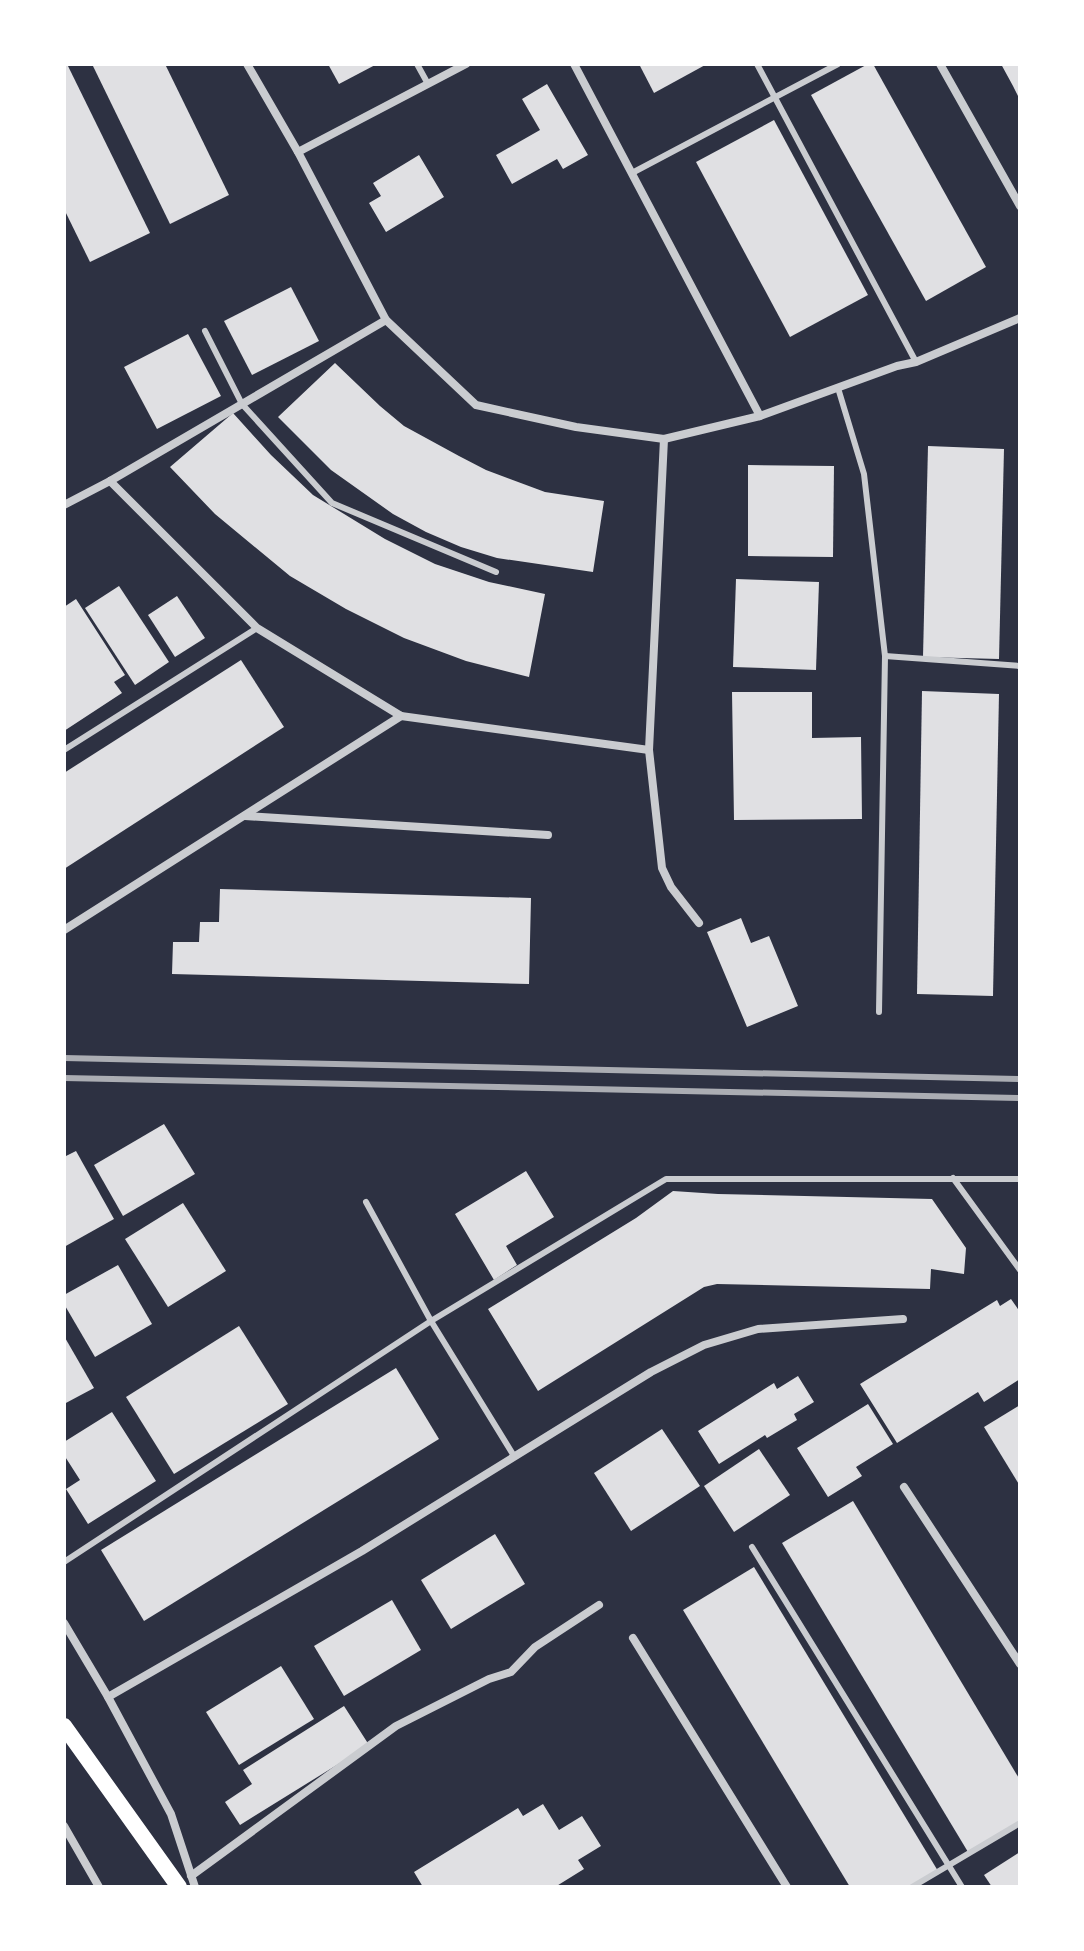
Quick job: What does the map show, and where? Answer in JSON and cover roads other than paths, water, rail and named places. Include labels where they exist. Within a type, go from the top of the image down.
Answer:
[{"type":"main road","points":[[64,1726],[185,1881]]},
{"type":"street","points":[[247,64],[298,152],[386,320],[476,405],[576,427],[664,439],[760,416],[897,366],[916,362],[1020,318]]},
{"type":"street","points":[[298,152],[466,64]]},
{"type":"street","points":[[574,64],[760,416]]},
{"type":"street","points":[[940,64],[1020,206]]},
{"type":"street","points":[[64,505],[386,320]]},
{"type":"street","points":[[664,439],[649,750],[662,868],[677,897],[699,923]]},
{"type":"street","points":[[110,481],[257,628],[401,716],[649,750]]},
{"type":"street","points":[[64,930],[401,716]]},
{"type":"street","points":[[244,816],[548,835]]},
{"type":"street","points":[[108,1697],[362,1551],[651,1372],[704,1345],[758,1329],[903,1319]]},
{"type":"street","points":[[904,1487],[1020,1664]]},
{"type":"street","points":[[185,1881],[396,1726],[489,1679],[511,1672],[535,1647],[599,1605]]},
{"type":"street","points":[[64,1623],[171,1814],[185,1881],[195,1887]]},
{"type":"street","points":[[633,1638],[787,1887]]},
{"type":"street","points":[[64,1826],[99,1887]]},
{"type":"lane","points":[[417,64],[428,84]]},
{"type":"lane","points":[[757,64],[916,362]]},
{"type":"lane","points":[[632,173],[838,64]]},
{"type":"lane","points":[[205,331],[242,404],[332,503],[496,572]]},
{"type":"lane","points":[[838,388],[864,474],[885,656],[879,1012]]},
{"type":"lane","points":[[64,750],[257,628]]},
{"type":"lane","points":[[885,656],[1020,666]]},
{"type":"lane","points":[[953,1178],[1020,1270]]},
{"type":"lane","points":[[64,1562],[431,1321],[666,1179],[1020,1179]]},
{"type":"lane","points":[[366,1202],[431,1321],[514,1456]]},
{"type":"lane","points":[[752,1547],[962,1887]]},
{"type":"lane","points":[[912,1887],[1020,1823]]},
{"type":"railway","points":[[64,1058],[1020,1079]]},
{"type":"railway","points":[[64,1078],[1020,1098]]}]
